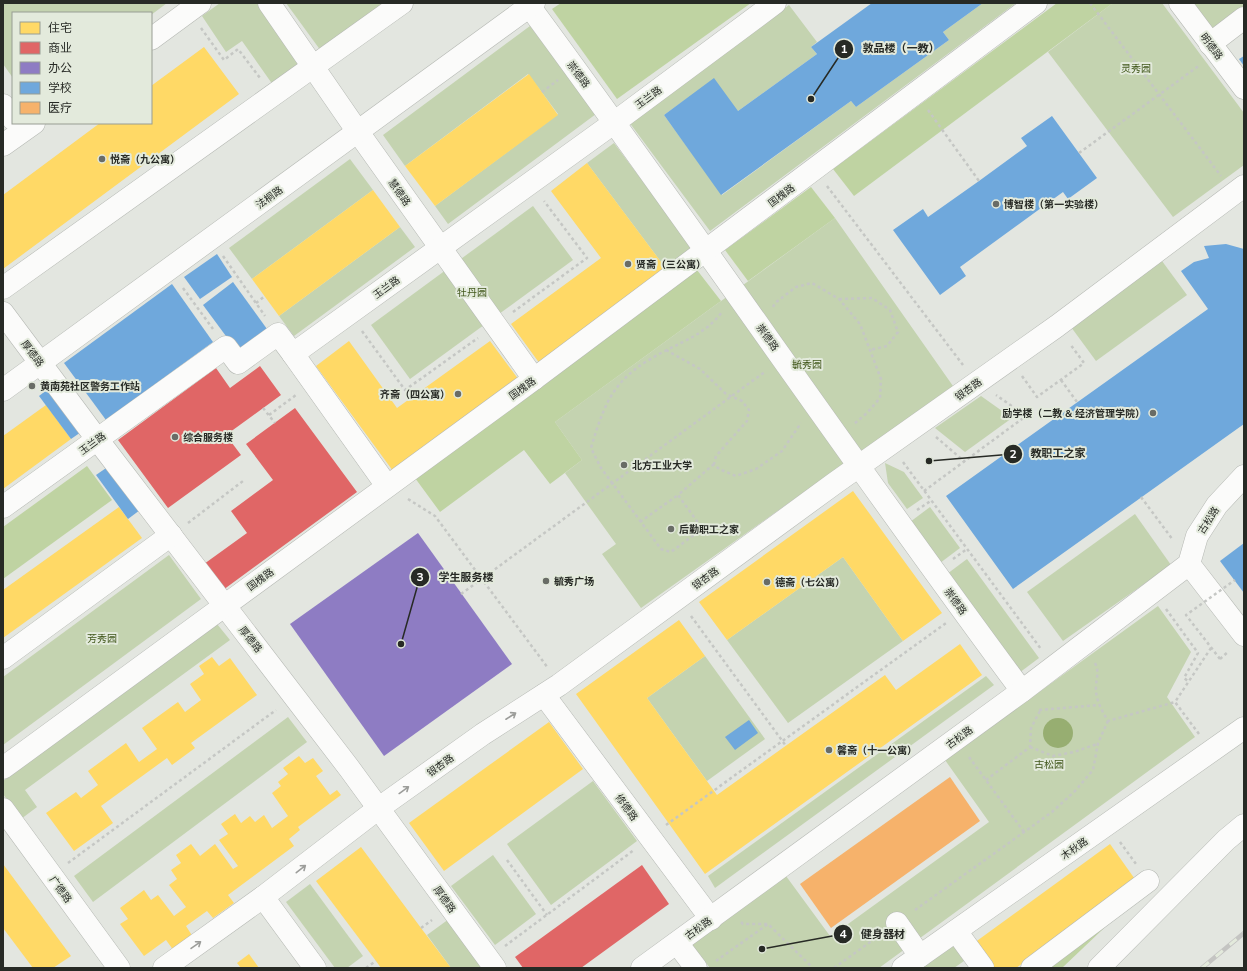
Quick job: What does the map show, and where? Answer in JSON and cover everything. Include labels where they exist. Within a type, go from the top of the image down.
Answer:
[{"type":"street","name":"慧德路","points":[[269,3],[358,132],[534,379]]},
{"type":"street","points":[[3,288],[402,3]]},
{"type":"street","name":"玉兰路","points":[[293,354],[615,122],[775,3]]},
{"type":"street","name":"国槐路","points":[[3,768],[534,379],[1036,3]]},
{"type":"street","name":"明德路","points":[[1180,3],[1244,88]]},
{"type":"street","name":"崇德路","points":[[530,4],[824,417],[1022,691]]},
{"type":"street","name":"法桐路","points":[[3,390],[212,239],[530,4]]},
{"type":"street","points":[[152,38],[195,7]]},
{"type":"street","points":[[1213,48],[1244,18]]},
{"type":"street","points":[[3,105],[12,114]]},
{"type":"street","points":[[3,145],[21,124]]},
{"type":"street","name":"银杏路","points":[[164,968],[263,897],[379,808],[483,734],[552,690],[977,383],[1239,189]]},
{"type":"street","name":"厚德路","points":[[3,313],[97,439],[379,808],[492,963]]},
{"type":"street","points":[[226,347],[238,363],[278,334],[387,486]]},
{"type":"street","name":"玉兰路","points":[[3,507],[226,347]]},
{"type":"street","name":"古松路","points":[[642,968],[1022,691],[1053,666],[1190,564],[1198,536],[1217,506],[1244,476]]},
{"type":"street","points":[[3,658],[171,535]]},
{"type":"street","points":[[1190,564],[1244,634]]},
{"type":"street","name":"修德路","points":[[552,690],[650,837],[711,919]]},
{"type":"street","name":"木秋路","points":[[912,962],[1244,728]]},
{"type":"street","name":"广德路","points":[[3,809],[119,968]]},
{"type":"street","points":[[1098,968],[1226,840],[1244,825]]},
{"type":"street","points":[[1032,968],[1148,881]]},
{"type":"street","points":[[263,897],[315,968]]},
{"type":"street","points":[[897,923],[912,962]]},
{"type":"street","points":[[956,931],[983,968]]},
{"type":"street","points":[[677,943],[705,965]]},
{"type":"path","points":[[1090,3],[1159,95],[1239,189]]},
{"type":"path","points":[[195,7],[224,60],[238,49],[272,95]]},
{"type":"path","points":[[1079,153],[1159,95],[1213,48]]},
{"type":"path","points":[[915,94],[979,181]]},
{"type":"path","points":[[815,169],[977,383],[1026,416],[924,491]]},
{"type":"path","points":[[349,314],[405,390],[495,325],[587,258],[531,182]]},
{"type":"path","points":[[212,239],[278,334]]},
{"type":"path","points":[[764,332],[774,303],[796,288],[812,283],[839,299],[860,324],[881,380],[880,398],[867,413],[837,434]]},
{"type":"path","points":[[183,288],[226,347]]},
{"type":"path","points":[[678,494],[699,524],[695,534],[671,552],[661,549],[640,522],[601,468],[591,448],[599,420],[612,393],[634,368],[666,350],[686,341],[712,325],[735,291]]},
{"type":"path","points":[[256,302],[265,296]]},
{"type":"path","points":[[839,299],[872,298],[890,310],[898,332],[887,346],[870,350]]},
{"type":"path","points":[[1022,376],[1037,397],[1084,363],[1069,343]]},
{"type":"path","points":[[640,522],[678,494],[714,464],[716,456],[747,421],[749,410],[742,401],[731,397],[700,369],[666,350]]},
{"type":"path","points":[[461,594],[784,359]]},
{"type":"path","points":[[1061,380],[1077,402]]},
{"type":"path","points":[[269,416],[313,383]]},
{"type":"path","points":[[263,408],[274,423]]},
{"type":"path","points":[[714,464],[719,469],[736,476],[756,469],[782,451],[800,423],[811,424],[824,417]]},
{"type":"path","points":[[920,424],[965,462]]},
{"type":"path","points":[[891,445],[1053,666]]},
{"type":"path","points":[[171,535],[243,481]]},
{"type":"path","points":[[387,486],[435,516],[482,579],[552,690]]},
{"type":"path","points":[[1141,497],[1190,564]]},
{"type":"path","points":[[1220,659],[1186,615],[1235,580]]},
{"type":"path","points":[[678,598],[786,746]]},
{"type":"path","points":[[1171,603],[1165,607],[1198,653],[1184,678],[1189,682]]},
{"type":"path","points":[[492,963],[548,915],[650,837],[782,740],[963,611]]},
{"type":"path","points":[[1084,644],[1098,670],[1096,686],[1098,705],[1108,721]]},
{"type":"path","points":[[1108,721],[1175,702],[1211,648]]},
{"type":"path","points":[[1022,691],[1040,711]]},
{"type":"path","points":[[51,876],[294,696]]},
{"type":"path","points":[[1175,702],[1212,752]]},
{"type":"path","points":[[1040,711],[1098,705]]},
{"type":"path","points":[[1030,748],[1031,728],[1040,711]]},
{"type":"path","points":[[834,968],[1052,812],[1075,791],[1093,770],[1098,744],[1108,721]]},
{"type":"path","points":[[956,739],[1024,832]]},
{"type":"path","points":[[1030,748],[1053,756],[1074,752],[1098,744]]},
{"type":"path","points":[[986,780],[1030,748]]},
{"type":"path","points":[[1108,825],[1148,881]]},
{"type":"path","points":[[507,860],[548,915]]},
{"type":"path","points":[[705,965],[768,924],[813,968]]},
{"type":"path","points":[[366,968],[376,961]]},
{"type":"green space","points":[[3,3],[167,3],[152,14],[152,12],[12,12],[12,77],[3,64]]},
{"type":"green space","points":[[220,3],[257,3],[301,66],[273,85],[242,41],[226,52],[202,16]]},
{"type":"green space","points":[[286,3],[388,3],[321,51]]},
{"type":"green space","points":[[983,3],[1016,3],[710,231],[629,122],[789,5],[817,42],[811,47],[817,54],[738,111],[689,97],[664,115],[722,195],[851,101],[856,107],[949,40],[943,32]]},
{"type":"green space","name":"灵秀园","points":[[1113,3],[1162,3],[1244,113],[1244,165],[1173,217],[1048,52]]},
{"type":"green space","points":[[1189,3],[1244,3],[1244,8],[1211,32]]},
{"type":"green space","points":[[530,26],[596,114],[448,224],[435,206],[558,114],[528,74],[405,166],[383,135]]},
{"type":"green space","points":[[614,143],[694,250],[667,270],[587,163]]},
{"type":"green space","points":[[350,159],[373,190],[252,279],[229,248]]},
{"type":"green space","name":"牡丹园","points":[[533,206],[573,260],[410,379],[371,325]]},
{"type":"green space","name":"毓秀园","points":[[835,218],[953,386],[641,608],[602,554],[616,544],[565,473],[582,460],[555,422]]},
{"type":"green space","points":[[400,227],[415,247],[294,336],[279,316]]},
{"type":"green space","points":[[1162,261],[1187,295],[1096,361],[1071,327]]},
{"type":"green space","points":[[981,396],[1012,418],[965,452],[935,428]]},
{"type":"green space","points":[[885,463],[904,472],[923,498],[907,509],[888,483]]},
{"type":"green space","points":[[930,507],[960,548],[940,563],[910,522]]},
{"type":"green space","points":[[1135,514],[1171,565],[1063,641],[1027,592]]},
{"type":"green space","name":"芳秀园","points":[[169,555],[201,599],[3,745],[3,677]]},
{"type":"green space","points":[[843,557],[903,641],[788,723],[727,640]]},
{"type":"green space","points":[[967,559],[1039,658],[1019,673],[947,574]]},
{"type":"green space","name":"古松园","points":[[1158,606],[1191,652],[1167,697],[1195,737],[879,968],[710,968],[691,944],[786,876],[830,936],[989,822],[945,760]]},
{"type":"green space","points":[[217,624],[230,640],[25,790],[37,807],[21,819],[3,794],[3,781]]},
{"type":"green space","points":[[705,656],[765,739],[707,781],[647,698]]},
{"type":"green space","points":[[986,676],[994,685],[715,888],[708,876]]},
{"type":"green space","points":[[288,717],[307,742],[93,902],[74,876]]},
{"type":"green space","points":[[593,781],[637,841],[551,905],[507,844]]},
{"type":"green space","points":[[493,855],[536,914],[495,945],[451,886]]},
{"type":"green space","points":[[310,884],[363,956],[347,968],[335,968],[286,902]]},
{"type":"green space","points":[[449,919],[485,968],[451,968],[427,935]]},
{"type":"green space","points":[[953,945],[964,961],[954,968],[921,968]]},
{"type":"shaded area","points":[[561,3],[751,3],[617,99],[552,9]]},
{"type":"shaded area","points":[[1057,3],[1113,3],[854,196],[833,169]]},
{"type":"shaded area","points":[[811,187],[835,218],[748,281],[725,250]]},
{"type":"shaded area","points":[[697,270],[721,301],[555,422],[582,460],[550,484],[524,450],[440,512],[415,478]]},
{"type":"shaded area","points":[[87,466],[112,500],[3,579],[3,527]]},
{"type":"shaded area","points":[[1058,718],[1064,719],[1072,727],[1072,739],[1064,747],[1058,748],[1052,747],[1044,739],[1043,733],[1044,727],[1052,719]]},
{"type":"shaded area","points":[[1143,891],[1062,968],[1043,968]]},
{"type":"building: 住宅","name":"悦斋（九公寓）","points":[[204,47],[239,94],[3,269],[3,195],[99,124],[152,124],[152,85]]},
{"type":"building: 住宅","points":[[529,74],[558,115],[435,206],[405,166]]},
{"type":"building: 住宅","name":"贤斋（三公寓）","points":[[587,163],[667,270],[540,364],[511,324],[601,258],[551,191]]},
{"type":"building: 住宅","points":[[373,190],[400,227],[279,316],[252,279]]},
{"type":"building: 住宅","name":"齐斋（四公寓）","points":[[349,341],[397,408],[490,341],[519,380],[393,471],[316,366]]},
{"type":"building: 住宅","points":[[46,405],[71,439],[3,489],[3,436]]},
{"type":"building: 住宅","name":"德斋（七公寓）","points":[[853,491],[942,613],[903,641],[843,557],[727,640],[699,602]]},
{"type":"building: 住宅","points":[[119,507],[142,538],[3,638],[3,590]]},
{"type":"building: 住宅","name":"馨斋（十一公寓）","points":[[679,620],[705,656],[647,698],[717,795],[885,675],[896,690],[960,644],[982,675],[705,874],[576,694]]},
{"type":"building: 住宅","points":[[212,657],[219,666],[230,658],[257,695],[191,743],[195,748],[172,765],[167,758],[101,806],[113,823],[74,851],[46,813],[76,792],[81,798],[98,785],[88,771],[126,743],[139,762],[157,749],[142,728],[178,702],[185,712],[201,700],[190,684],[204,674],[199,666]]},
{"type":"building: 住宅","points":[[549,722],[583,769],[444,871],[409,823]]},
{"type":"building: 住宅","points":[[299,756],[305,763],[313,758],[323,771],[316,776],[330,795],[337,790],[341,795],[298,827],[300,830],[289,839],[294,846],[228,895],[234,903],[213,918],[207,911],[186,926],[193,937],[174,951],[166,940],[144,956],[120,924],[128,919],[120,908],[144,890],[151,900],[158,895],[174,916],[186,907],[169,885],[177,879],[171,870],[181,863],[176,855],[191,844],[200,856],[215,844],[233,869],[238,866],[219,840],[228,834],[221,824],[235,814],[241,823],[250,816],[255,822],[264,815],[272,828],[288,816],[272,793],[281,786],[278,782],[288,774],[283,768]]},
{"type":"building: 住宅","points":[[1110,844],[1137,882],[1016,968],[992,968],[974,943]]},
{"type":"building: 住宅","points":[[361,847],[451,968],[381,968],[316,881]]},
{"type":"building: 住宅","points":[[3,864],[71,956],[53,968],[33,968],[3,928]]},
{"type":"building: 住宅","points":[[249,954],[259,968],[241,968],[237,963]]},
{"type":"building: 商业","name":"综合服务楼","points":[[260,366],[281,395],[226,435],[241,455],[168,508],[118,440],[216,368],[230,388]]},
{"type":"building: 商业","points":[[295,408],[357,492],[223,590],[204,564],[247,533],[231,511],[273,480],[246,444]]},
{"type":"building: 商业","points":[[642,865],[669,904],[581,968],[523,968],[515,957]]},
{"type":"building: 办公","points":[[418,533],[512,664],[384,756],[290,624]]},
{"type":"building: 学校","points":[[872,3],[983,3],[943,32],[949,40],[856,107],[851,101],[721,195],[664,115],[714,78],[738,111],[817,54],[811,47]]},
{"type":"building: 学校","points":[[1244,56],[1244,66],[1239,59]]},
{"type":"building: 学校","name":"博智楼（第一实验楼）","points":[[1052,116],[1097,178],[1068,199],[1063,192],[960,267],[966,276],[940,295],[893,230],[923,209],[928,217],[979,181],[1027,146],[1021,138]]},
{"type":"building: 学校","name":"励学楼（二教 & 经济管理学院）","points":[[1226,244],[1244,249],[1244,424],[1013,589],[946,496],[1208,309],[1181,271],[1194,262],[1209,258],[1204,246]]},
{"type":"building: 学校","points":[[217,254],[232,277],[200,299],[184,277]]},
{"type":"building: 学校","points":[[233,282],[267,329],[237,351],[203,305]]},
{"type":"building: 学校","points":[[172,284],[213,342],[106,420],[64,363]]},
{"type":"building: 学校","points":[[52,386],[84,430],[71,439],[39,396]]},
{"type":"building: 学校","points":[[109,466],[140,510],[128,519],[96,475]]},
{"type":"building: 学校","points":[[1244,543],[1244,593],[1220,561]]},
{"type":"building: 学校","points":[[749,720],[758,733],[735,750],[725,737]]},
{"type":"building: 医疗","points":[[950,777],[980,821],[831,928],[800,884]]},
{"type":"railway","points":[[1202,968],[1244,933]]},
{"type":"place","name":"敦品楼（一教）","points":[[811,99]]},
{"type":"place","name":"悦斋（九公寓）","points":[[102,159]]},
{"type":"place","name":"博智楼（第一实验楼）","points":[[996,204]]},
{"type":"place","name":"贤斋（三公寓）","points":[[628,264]]},
{"type":"place","name":"黄南苑社区警务工作站","points":[[32,386]]},
{"type":"place","name":"齐斋（四公寓）","points":[[458,394]]},
{"type":"place","name":"励学楼（二教 & 经济管理学院）","points":[[1153,413]]},
{"type":"place","name":"综合服务楼","points":[[175,437]]},
{"type":"place","name":"教职工之家","points":[[929,461]]},
{"type":"place","name":"北方工业大学","points":[[624,465]]},
{"type":"place","name":"后勤职工之家","points":[[671,529]]},
{"type":"place","name":"毓秀广场","points":[[546,581]]},
{"type":"place","name":"德斋（七公寓）","points":[[767,582]]},
{"type":"place","name":"学生服务楼","points":[[401,644]]},
{"type":"place","name":"馨斋（十一公寓）","points":[[829,750]]},
{"type":"place","name":"健身器材","points":[[762,949]]}]
